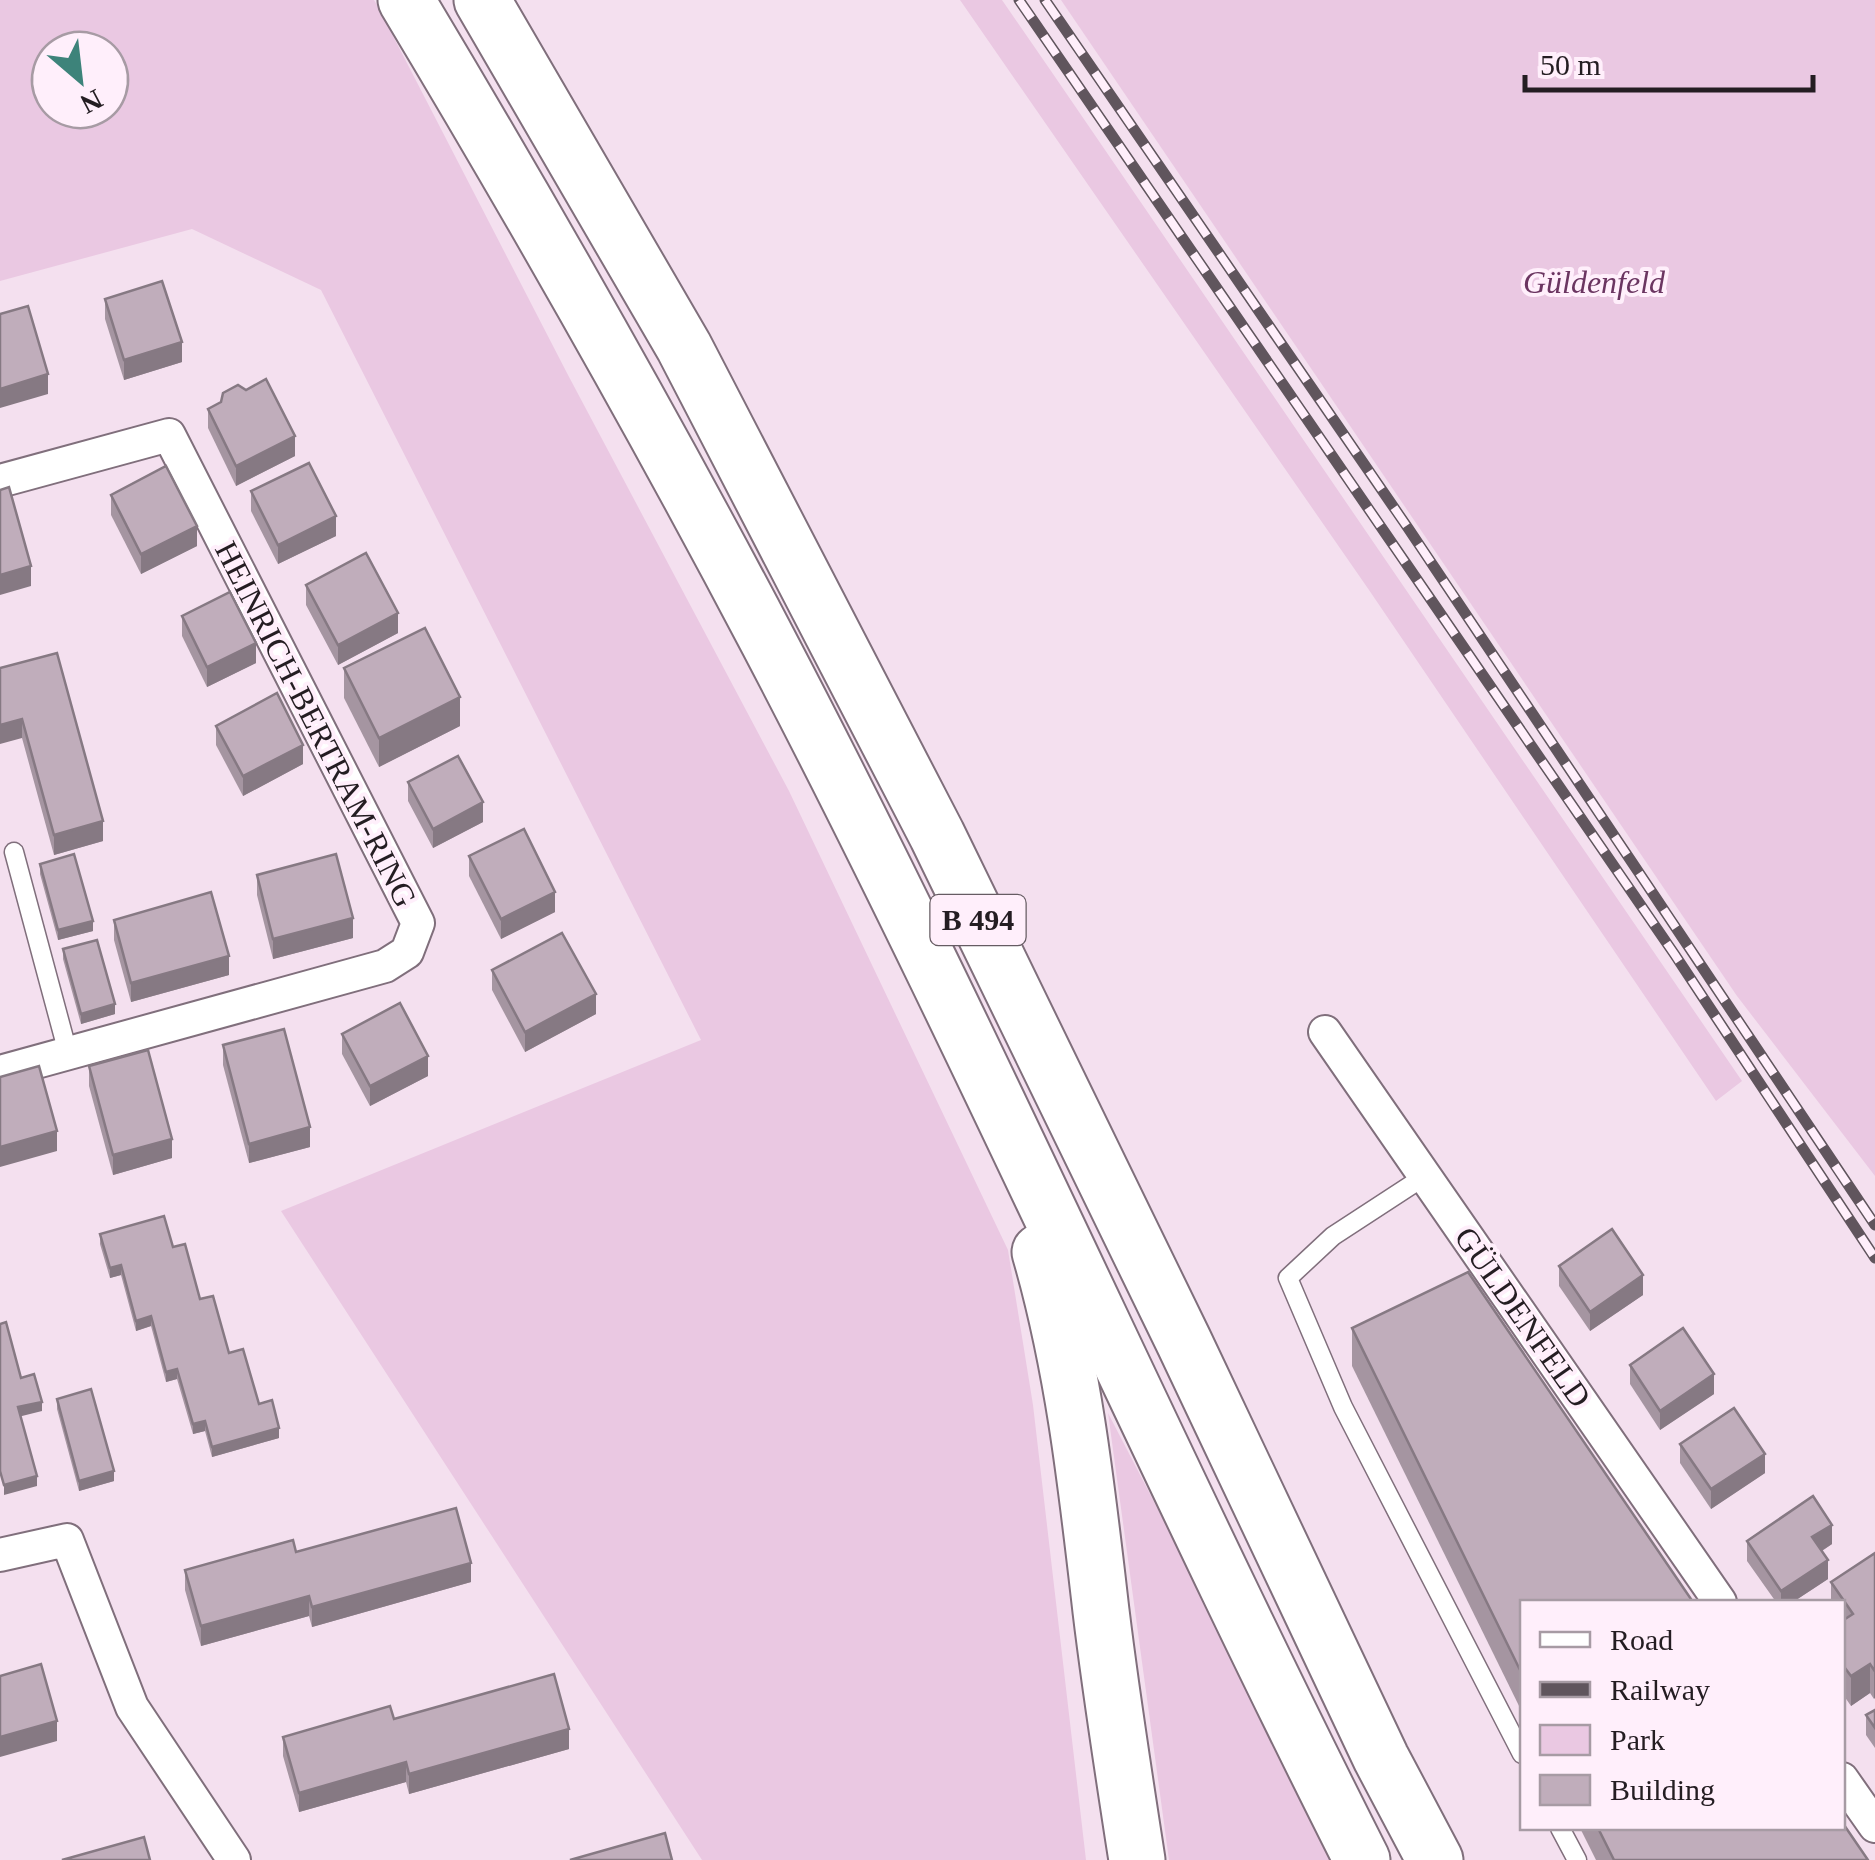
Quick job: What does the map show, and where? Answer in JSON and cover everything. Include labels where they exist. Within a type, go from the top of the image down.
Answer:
[{"type":"highway","name":"B 494","points":[[406,0],[624,374],[769,644],[1362,1860]]},
{"type":"highway","name":"B 494","points":[[482,0],[684,347],[937,834],[1381,1758],[1435,1860]]},
{"type":"highway","points":[[997,1105],[1055,1304],[1077,1412],[1111,1692],[1137,1860]]},
{"type":"street","name":"HEINRICH-BERTRAM-RING","points":[[0,481],[169,434],[418,922],[406,952],[384,966],[0,1072]]},
{"type":"street","name":"GÜLDENFELD","points":[[1325,1032],[1719,1600]]},
{"type":"street","points":[[0,1554],[68,1540],[132,1707],[234,1860]]},
{"type":"street","points":[[1845,1783],[1875,1826]]},
{"type":"lane","points":[[14,852],[68,1053]]},
{"type":"lane","points":[[1425,1176],[1333,1236],[1288,1278],[1343,1408],[1520,1750]]},
{"type":"lane","points":[[1561,1830],[1577,1860]]},
{"type":"green space","points":[[0,0],[374,0],[789,791],[1008,1250],[1033,1405],[1086,1860],[702,1860],[281,1211],[701,1040],[321,290],[192,229],[0,281]]},
{"type":"green space","points":[[960,0],[1002,0],[1051,71],[1742,1081],[1716,1101],[1369,590]]},
{"type":"green space","name":"Güldenfeld","points":[[1061,0],[1875,0],[1875,1176],[1737,996]]},
{"type":"green space","points":[[1108,1413],[1340,1860],[1169,1860]]},
{"type":"building","points":[[162,281],[182,342],[124,360],[105,299]]},
{"type":"building","points":[[28,306],[48,374],[0,389],[0,314]]},
{"type":"building","points":[[266,379],[295,436],[236,466],[208,409],[221,402],[223,393],[238,385],[246,390]]},
{"type":"building","points":[[309,463],[336,516],[278,545],[251,491]]},
{"type":"building","points":[[166,466],[197,526],[141,554],[111,495]]},
{"type":"building","points":[[9,487],[31,566],[0,575],[0,490]]},
{"type":"building","points":[[366,553],[398,613],[338,645],[306,585]]},
{"type":"building","points":[[230,592],[256,643],[207,667],[182,616]]},
{"type":"building","points":[[425,628],[460,697],[379,738],[344,668]]},
{"type":"building","points":[[57,653],[103,821],[54,835],[22,719],[0,725],[0,668]]},
{"type":"building","points":[[277,693],[303,745],[243,776],[216,726]]},
{"type":"building","points":[[458,756],[483,802],[433,829],[408,782]]},
{"type":"building","points":[[524,829],[555,892],[501,919],[469,856]]},
{"type":"building","points":[[74,854],[93,921],[58,930],[40,864]]},
{"type":"building","points":[[336,854],[353,918],[273,939],[257,875]]},
{"type":"building","points":[[211,892],[229,956],[131,983],[114,920]]},
{"type":"building","points":[[562,933],[596,994],[525,1032],[492,970]]},
{"type":"building","points":[[97,940],[115,1004],[81,1014],[63,949]]},
{"type":"building","points":[[400,1003],[428,1056],[370,1086],[342,1034]]},
{"type":"building","points":[[284,1029],[310,1127],[249,1144],[223,1045]]},
{"type":"building","points":[[148,1050],[172,1139],[113,1155],[89,1066]]},
{"type":"building","points":[[39,1066],[57,1131],[0,1147],[0,1077]]},
{"type":"building","points":[[164,1216],[173,1247],[185,1244],[200,1299],[213,1296],[229,1353],[243,1349],[259,1404],[272,1400],[279,1428],[212,1447],[205,1421],[193,1424],[177,1369],[166,1372],[151,1316],[136,1321],[121,1265],[110,1268],[100,1234]]},
{"type":"building","points":[[1612,1229],[1643,1275],[1590,1312],[1559,1266]]},
{"type":"building","points":[[1468,1272],[1692,1600],[1520,1600],[1520,1670],[1352,1328]]},
{"type":"building","points":[[6,1322],[21,1378],[34,1374],[42,1402],[18,1407],[37,1476],[4,1485],[0,1471],[0,1324]]},
{"type":"building","points":[[1683,1328],[1714,1374],[1660,1411],[1630,1365]]},
{"type":"building","points":[[91,1389],[114,1471],[79,1481],[57,1399]]},
{"type":"building","points":[[1734,1408],[1765,1454],[1711,1489],[1680,1444]]},
{"type":"building","points":[[1813,1496],[1832,1525],[1812,1537],[1828,1560],[1781,1591],[1747,1541]]},
{"type":"building","points":[[456,1508],[471,1563],[312,1607],[309,1596],[201,1626],[185,1570],[293,1540],[296,1552]]},
{"type":"building","points":[[1875,1553],[1874,1670],[1870,1664],[1851,1676],[1845,1668],[1845,1619],[1853,1614],[1831,1582]]},
{"type":"building","points":[[41,1664],[57,1721],[0,1737],[0,1676]]},
{"type":"building","points":[[554,1674],[569,1729],[409,1774],[406,1762],[299,1793],[283,1737],[390,1706],[394,1719]]},
{"type":"building","points":[[1875,1710],[1875,1728],[1866,1715]]},
{"type":"building","points":[[1845,1826],[1868,1860],[1614,1860],[1599,1830],[1845,1830]]},
{"type":"building","points":[[665,1833],[672,1860],[570,1860]]},
{"type":"building","points":[[144,1837],[150,1860],[62,1860]]},
{"type":"railway","points":[[1019,0],[1675,955],[1875,1258]]},
{"type":"railway","points":[[1045,0],[1408,528],[1875,1225]]}]
